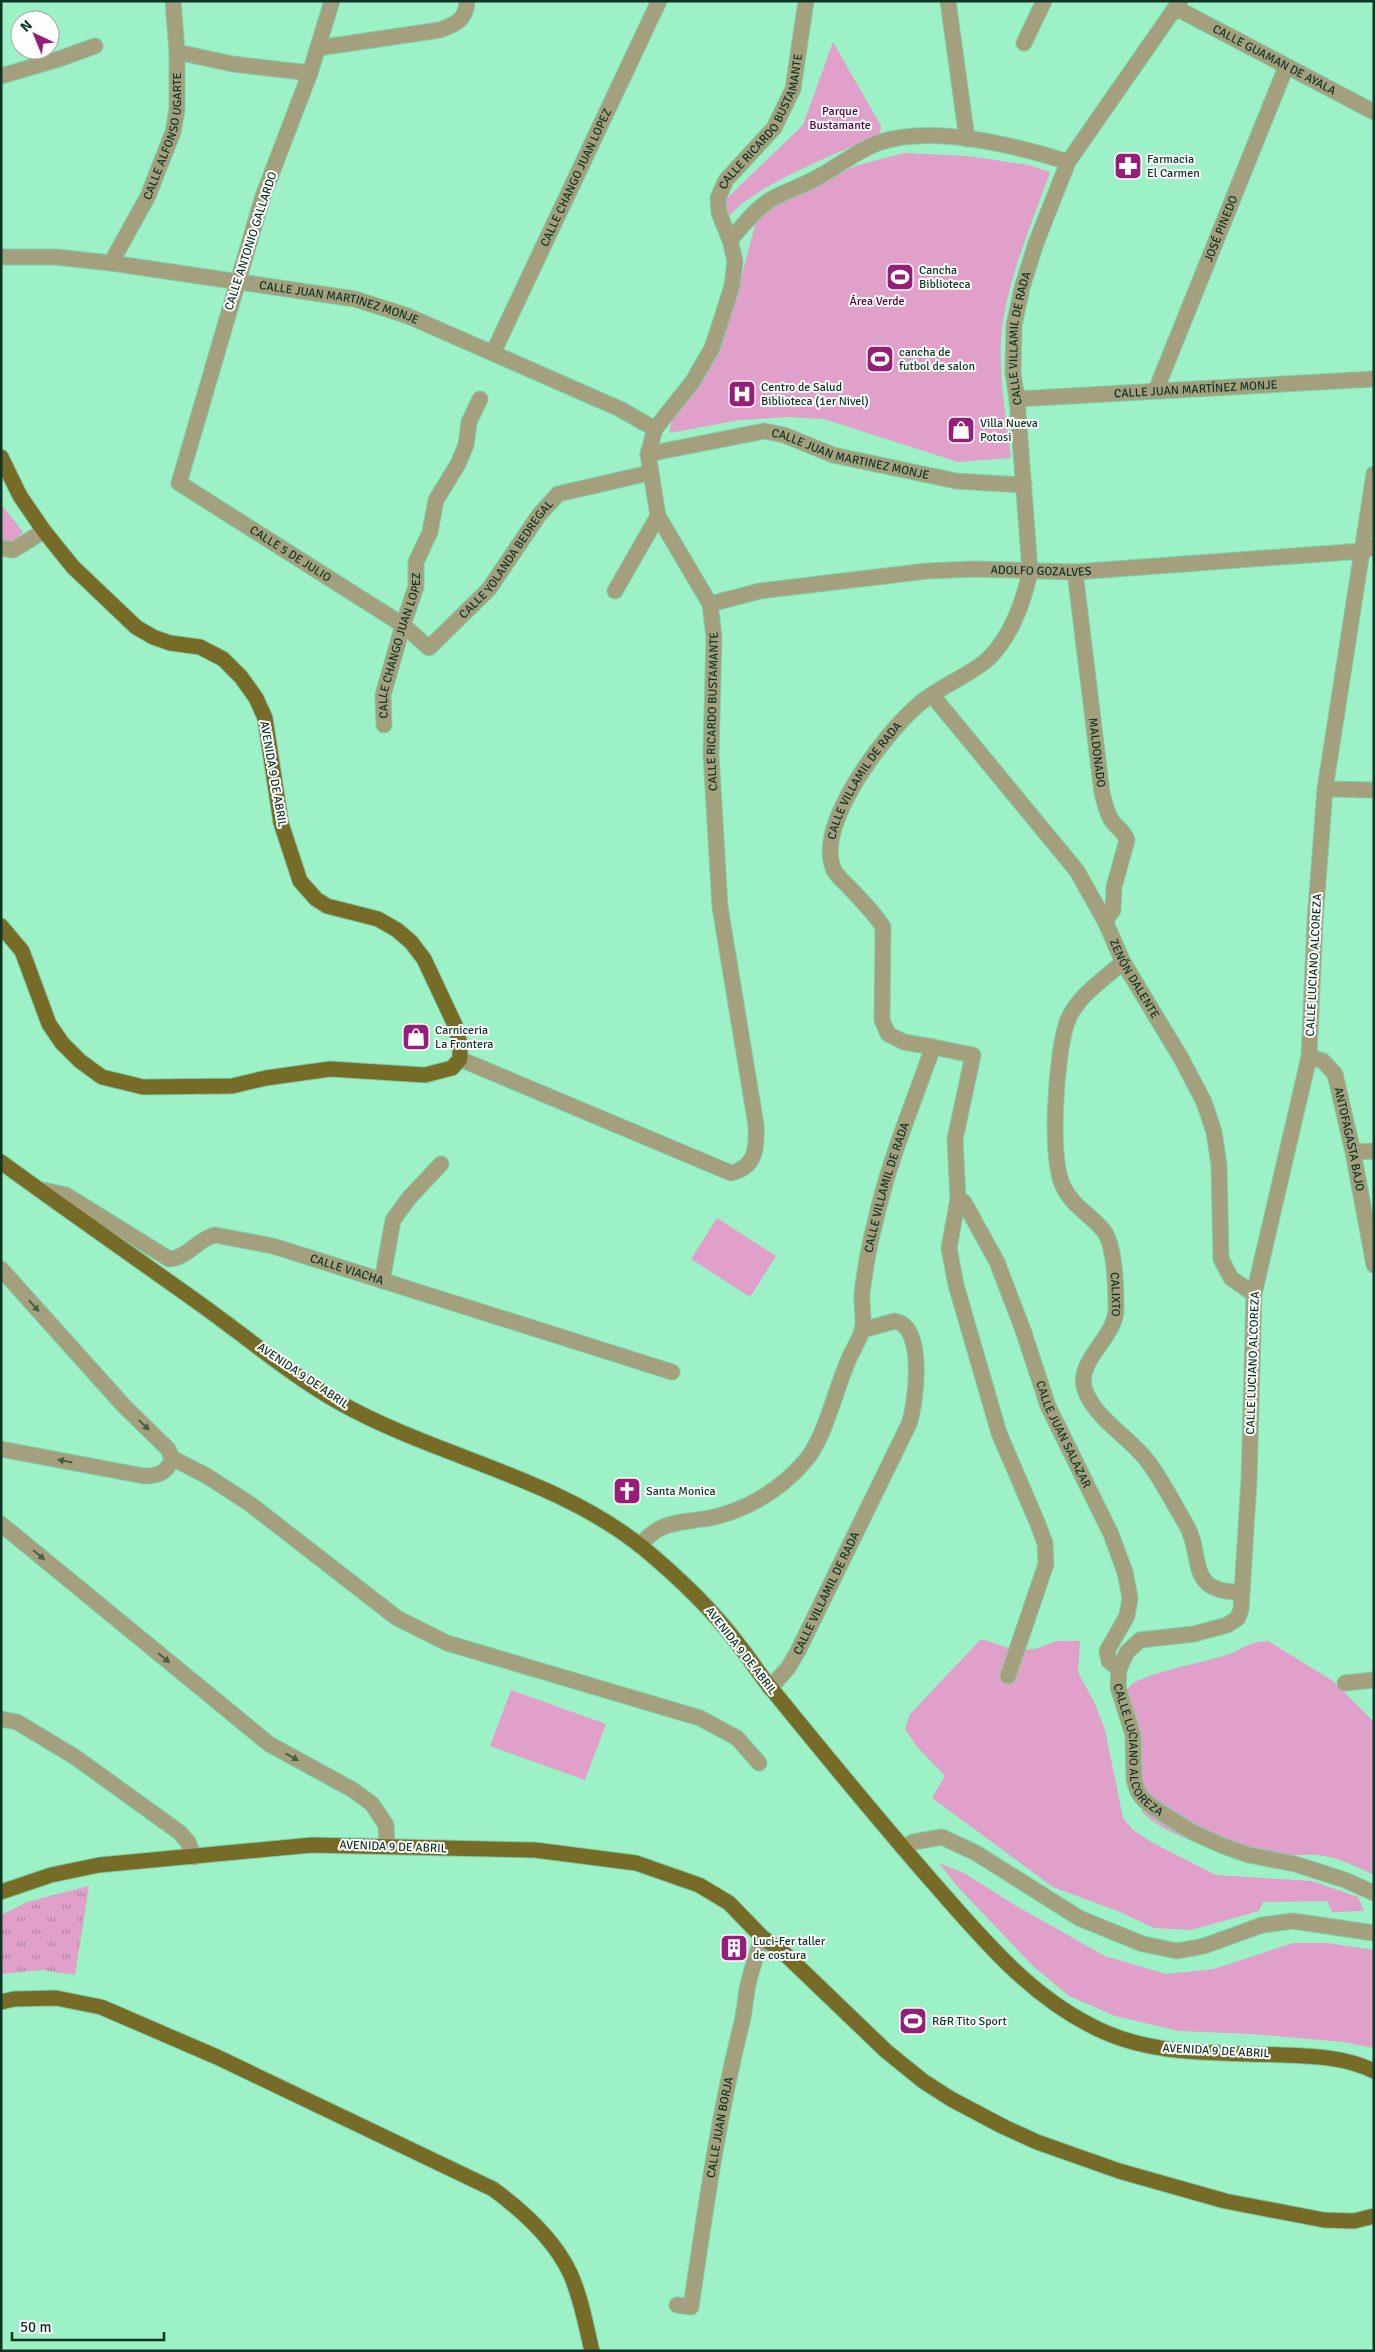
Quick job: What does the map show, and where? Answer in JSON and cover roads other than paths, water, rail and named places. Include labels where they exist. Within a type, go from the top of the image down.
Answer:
[{"type":"main road","name":"AVENIDA 9 DE ABRIL","points":[[1,457],[20,496],[44,531],[73,567],[136,627],[152,637],[170,643],[200,647],[223,659],[241,677],[256,698],[265,718],[281,823],[300,880],[316,899],[327,906],[378,919],[397,930],[411,942],[424,959],[455,1025],[460,1044],[460,1059]]},
{"type":"main road","points":[[1,926],[22,951],[49,1024],[80,1062],[102,1077],[143,1087],[232,1086],[266,1078],[330,1069],[425,1075],[452,1068],[460,1059]]},
{"type":"main road","name":"AVENIDA 9 DE ABRIL","points":[[1,1162],[333,1399],[395,1431],[510,1474],[560,1496],[603,1519],[640,1546],[680,1580],[713,1613],[770,1688],[903,1848],[981,1937],[1015,1971],[1050,2001],[1089,2025],[1127,2042],[1162,2050],[1317,2056],[1346,2062],[1374,2071]]},
{"type":"main road","name":"AVENIDA 9 DE ABRIL","points":[[1,1892],[51,1875],[99,1864],[312,1845],[535,1850],[636,1863],[699,1885],[728,1903],[762,1937],[785,1954],[886,2051],[923,2081],[951,2100],[1004,2127],[1037,2142],[1119,2170],[1225,2201],[1324,2220],[1354,2221],[1374,2216]]},
{"type":"main road","points":[[1,2002],[14,1999],[56,1998],[101,2007],[217,2057],[493,2189],[526,2214],[545,2236],[570,2273],[592,2351]]},
{"type":"street","name":"CALLE ALFONSO UGARTE","points":[[111,263],[148,196],[173,132],[177,110],[177,52],[173,1]]},
{"type":"street","name":"CALLE ANTONIO GALLARDO","points":[[178,483],[264,196],[310,73],[332,1]]},
{"type":"street","points":[[318,48],[440,30],[458,24],[466,13],[467,1]]},
{"type":"street","name":"CALLE CHANGO JUAN LOPEZ","points":[[493,353],[659,1]]},
{"type":"street","name":"CALLE RICARDO BUSTAMANTE","points":[[460,1059],[650,1137],[731,1173],[749,1165],[757,1145],[756,1125],[720,907],[711,754],[714,637],[710,604],[658,516],[649,473],[648,454],[655,429],[694,381],[712,348],[732,286],[735,261],[730,240],[719,213],[718,198],[726,180],[774,128],[793,89],[806,1]]},
{"type":"street","points":[[948,1],[967,139]]},
{"type":"street","points":[[1024,43],[1044,1]]},
{"type":"street","name":"CALLE GUAMAN DE AYALA","points":[[1178,5],[1286,67],[1374,112]]},
{"type":"street","name":"CALLE VILLAMIL DE RADA","points":[[770,1688],[788,1668],[798,1651],[909,1424],[915,1406],[917,1388],[913,1341],[904,1325],[895,1321],[862,1330],[863,1291],[879,1206],[934,1047],[904,1042],[888,1034],[882,1020],[883,927],[876,916],[834,871],[829,851],[833,829],[856,781],[896,729],[918,705],[987,659],[1000,645],[1026,591],[1030,571],[1012,346],[1018,305],[1036,243],[1068,162],[1178,5]]},
{"type":"street","points":[[1,76],[59,60],[95,46]]},
{"type":"street","points":[[177,52],[233,64],[310,73]]},
{"type":"street","name":"JOSÉ PINEDO","points":[[1156,390],[1286,67]]},
{"type":"street","points":[[730,240],[746,221],[770,200],[807,184],[880,142],[913,136],[967,139],[1022,148],[1068,162]]},
{"type":"street","name":"CALLE JUAN MARTINEZ MONJE","points":[[1,257],[56,257],[111,263],[355,298],[408,316],[493,353],[620,409],[655,429]]},
{"type":"street","name":"CALLE JUAN MARTÍNEZ MONJE","points":[[1017,399],[1374,379]]},
{"type":"street","name":"CALLE CHANGO JUAN LOPEZ","points":[[384,725],[383,695],[402,625],[416,586],[416,562],[430,532],[436,500],[458,464],[466,445],[469,422],[480,399]]},
{"type":"street","name":"CALLE JUAN MARTINEZ MONJE","points":[[648,454],[764,432],[784,435],[833,455],[956,481],[1024,485]]},
{"type":"street","name":"CALLE YOLANDA BEDREGAL","points":[[429,648],[489,589],[539,515],[558,494],[649,473]]},
{"type":"street","name":"CALLE LUCIANO ALCOREZA","points":[[1374,474],[1368,549],[1325,789],[1315,921],[1309,1057],[1254,1294],[1249,1480],[1242,1592],[1238,1618],[1227,1625],[1194,1634],[1140,1640],[1127,1652],[1119,1669],[1118,1687],[1133,1735],[1134,1780],[1144,1800],[1192,1832],[1223,1846],[1249,1855],[1295,1864],[1346,1880],[1374,1892]]},
{"type":"street","name":"CALLE 5 DE JULIO","points":[[178,483],[402,625],[429,648]]},
{"type":"street","points":[[615,591],[658,516]]},
{"type":"street","points":[[1,548],[13,550],[44,531]]},
{"type":"street","name":"ADOLFO GOZALVES","points":[[710,604],[760,591],[927,571],[975,569],[1075,572],[1368,549]]},
{"type":"street","name":"MALDONADO","points":[[1075,572],[1102,793],[1110,817],[1125,832],[1127,840],[1114,887],[1113,910],[1105,922]]},
{"type":"street","name":"ZENÓN DALENTE","points":[[932,695],[1077,871],[1105,922],[1123,962],[1181,1058],[1204,1102],[1214,1132],[1219,1165],[1221,1259],[1231,1278],[1254,1294]]},
{"type":"street","points":[[1325,789],[1374,790]]},
{"type":"street","name":"CALIXTO","points":[[1123,962],[1084,996],[1067,1022],[1057,1082],[1056,1167],[1062,1186],[1072,1203],[1105,1232],[1110,1249],[1114,1279],[1116,1310],[1113,1326],[1088,1363],[1083,1378],[1086,1393],[1106,1420],[1148,1462],[1188,1527],[1195,1560],[1208,1586],[1222,1593],[1242,1592]]},
{"type":"street","points":[[934,1047],[973,1055],[955,1140],[958,1199],[949,1248],[956,1285],[999,1433],[1045,1543],[1046,1564],[1008,1676]]},
{"type":"street","name":"ANTOFAGASTA BAJO","points":[[1309,1057],[1323,1061],[1335,1074],[1353,1152],[1374,1266]]},
{"type":"street","points":[[1353,1152],[1374,1152]]},
{"type":"street","points":[[382,1281],[393,1220],[409,1198],[441,1164]]},
{"type":"street","name":"CALLE VIACHA","points":[[38,1189],[66,1194],[169,1259],[182,1256],[205,1237],[224,1236],[273,1246],[672,1372]]},
{"type":"street","name":"CALLE JUAN SALAZAR","points":[[958,1199],[964,1202],[998,1262],[1048,1406],[1111,1534],[1125,1572],[1130,1598],[1127,1616],[1107,1651],[1110,1661],[1119,1669]]},
{"type":"street","points":[[1,1269],[124,1406],[168,1448],[172,1458],[207,1476],[250,1504],[397,1618],[447,1643],[700,1718],[737,1738],[759,1763]]},
{"type":"street","points":[[640,1546],[654,1530],[671,1523],[720,1516],[744,1508],[763,1498],[793,1473],[808,1458],[817,1440],[846,1364],[862,1330]]},
{"type":"street","points":[[1,1450],[144,1476],[155,1476],[164,1472],[172,1458]]},
{"type":"street","points":[[1,1524],[269,1744],[353,1790],[372,1804],[386,1825],[387,1846]]},
{"type":"street","points":[[1345,1683],[1374,1680]]},
{"type":"street","points":[[1,1719],[17,1722],[82,1762],[179,1832],[188,1842],[194,1857]]},
{"type":"street","points":[[903,1848],[913,1842],[942,1837],[983,1857],[1079,1918],[1144,1944],[1177,1951],[1204,1946],[1262,1924],[1293,1921],[1374,1933]]},
{"type":"street","name":"CALLE JUAN BORJA","points":[[677,2305],[691,2306],[710,2174],[731,2061],[742,2024],[748,1983],[762,1937]]},
{"type":"place","name":"Farmacia El Carmen","points":[[1128,166]]},
{"type":"place","name":"Cancha Biblioteca","points":[[900,277]]},
{"type":"place","name":"cancha de futbol de salon","points":[[880,359]]},
{"type":"place","name":"Centro de Salud Biblioteca (1er Nivel)","points":[[742,394]]},
{"type":"place","name":"Villa Nueva Potosi","points":[[961,430]]},
{"type":"place","name":"Carniceria La Frontera","points":[[416,1037]]},
{"type":"place","name":"Santa Monica","points":[[627,1491]]},
{"type":"place","name":"Luci-Fer taller de costura","points":[[734,1948]]},
{"type":"place","name":"R&R Tito Sport","points":[[913,2021]]},
{"type":"park label","name":"Parque Bustamante","points":[[840,118]]},
{"type":"park label","name":"Área Verde","points":[[877,301]]}]
